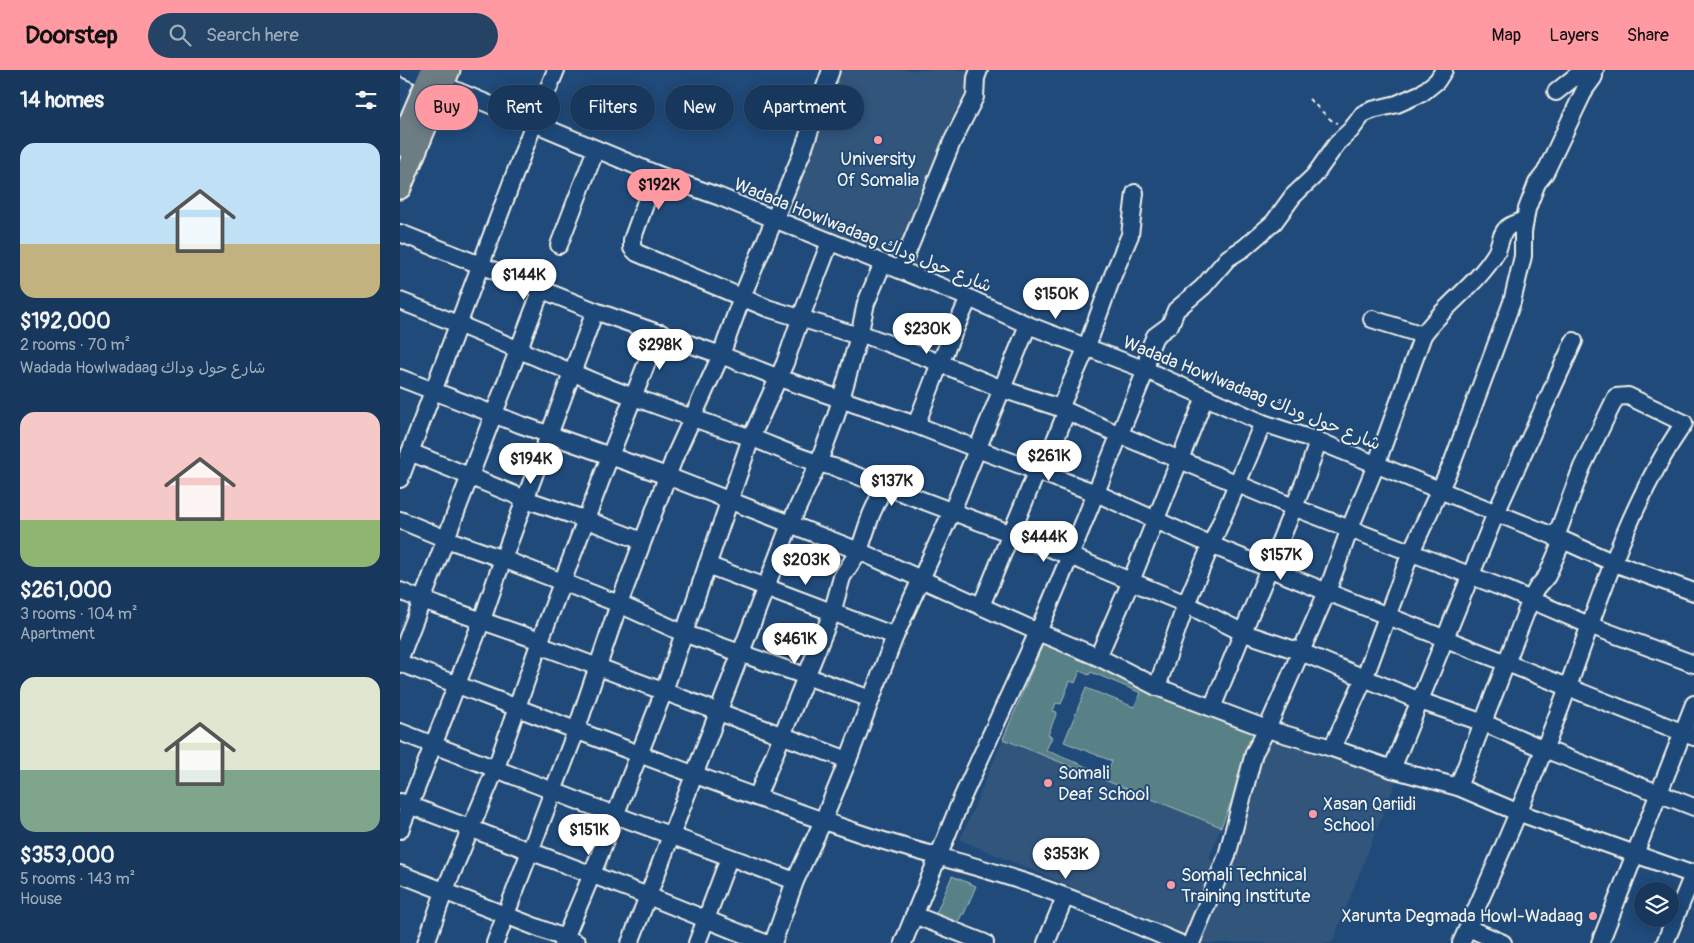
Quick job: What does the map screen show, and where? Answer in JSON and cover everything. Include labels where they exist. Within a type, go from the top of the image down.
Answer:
[{"type":"main road","points":[[400,145],[438,76]]},
{"type":"main road","points":[[400,188],[438,76]]},
{"type":"street","name":"Wadada Howlwadaag شارع حول وداك","points":[[407,70],[438,76],[488,100]]},
{"type":"street","points":[[549,85],[556,70]]},
{"type":"street","points":[[495,943],[554,791],[642,541],[667,476],[721,354],[742,297],[802,153],[831,70]]},
{"type":"street","points":[[900,270],[952,142],[975,96],[976,78],[979,70]]},
{"type":"street","points":[[903,943],[962,798],[1038,632],[1070,556],[1146,370],[1149,350],[1155,336],[1170,325],[1176,310],[1203,287],[1228,258],[1244,248],[1274,222],[1293,196],[1314,176],[1338,142],[1351,130],[1363,114],[1397,104],[1422,93],[1441,76],[1444,70]]},
{"type":"street","points":[[1556,92],[1576,76],[1594,73]]},
{"type":"street","points":[[1332,748],[1364,679],[1411,552],[1453,461],[1512,302],[1523,256],[1522,232],[1526,209],[1537,183],[1545,173],[1594,73]]},
{"type":"street","points":[[400,479],[531,130]]},
{"type":"street","name":"Wadada Howlwadaag شارع حول وداك","points":[[551,130],[656,174],[883,263],[1028,325],[1146,370],[1263,423],[1318,441],[1556,537],[1614,563],[1694,592]]},
{"type":"street","points":[[559,245],[596,149]]},
{"type":"street","points":[[656,174],[632,240],[632,248],[637,253],[680,277],[742,297],[767,308],[859,336],[865,335],[1002,389],[1060,408],[1293,507],[1411,552],[1589,625],[1694,664]]},
{"type":"street","points":[[1060,408],[1086,348],[1130,235],[1135,193]]},
{"type":"street","points":[[1191,943],[1227,856],[1254,753],[1267,729],[1326,592],[1376,465],[1423,335],[1434,320],[1469,288],[1497,252],[1501,238],[1507,228],[1525,220]]},
{"type":"street","points":[[400,233],[541,291],[721,354],[779,378],[916,425],[1096,493],[1269,569],[1688,735]]},
{"type":"street","points":[[400,874],[568,941],[592,874],[664,691],[751,438],[779,378],[800,317],[830,242]]},
{"type":"street","points":[[630,943],[790,524],[818,464],[841,398],[859,336],[866,303],[883,263]]},
{"type":"street","points":[[400,658],[541,291]]},
{"type":"street","points":[[916,425],[968,298]]},
{"type":"street","points":[[400,301],[633,397],[884,486],[1070,556],[1186,604],[1244,633],[1301,652],[1364,679],[1484,723],[1544,749],[1694,807]]},
{"type":"street","points":[[400,830],[405,803],[433,744],[482,620],[595,311]]},
{"type":"street","points":[[1372,319],[1423,335]]},
{"type":"street","points":[[772,943],[795,881],[823,821],[848,760],[895,636],[952,511],[1028,325]]},
{"type":"street","points":[[426,943],[444,892],[496,768],[540,641],[610,456],[661,333]]},
{"type":"street","points":[[1392,769],[1496,513],[1574,341]]},
{"type":"street","points":[[400,378],[550,435],[667,476],[859,551],[1098,657],[1157,687],[1267,729],[1332,748],[1392,769],[1458,787],[1517,812],[1694,874],[1665,943]]},
{"type":"street","points":[[1458,787],[1531,600],[1537,588],[1547,576],[1560,546],[1556,537],[1582,467],[1616,397],[1628,396],[1684,423],[1667,447],[1643,492],[1589,625],[1544,749],[1464,936],[1502,943]]},
{"type":"street","points":[[1098,657],[1131,581],[1205,397]]},
{"type":"street","points":[[981,606],[1037,471],[1045,465],[1066,413],[1060,408]]},
{"type":"street","points":[[1157,687],[1186,604],[1263,423]]},
{"type":"street","points":[[1212,708],[1307,475],[1318,441]]},
{"type":"street","points":[[410,452],[525,499],[642,541]]},
{"type":"street","points":[[756,797],[808,676],[832,612],[842,577],[859,551],[884,486]]},
{"type":"street","points":[[400,520],[620,604],[683,633],[871,699]]},
{"type":"street","points":[[707,565],[895,636]]},
{"type":"street","points":[[400,591],[540,641],[547,648],[848,760]]},
{"type":"street","points":[[400,663],[516,709],[756,797],[856,832],[1010,877],[1179,943]]},
{"type":"street","points":[[1600,943],[1658,794],[1688,735],[1694,704]]},
{"type":"street","points":[[400,732],[615,815],[795,881]]},
{"type":"street","points":[[405,803],[592,874],[765,943]]},
{"type":"street","points":[[697,943],[729,858]]},
{"type":"street","points":[[1046,943],[1065,897]]},
{"type":"street","points":[[914,915],[979,942]]},
{"type":"path","points":[[1309,99],[1330,120],[1351,130]]},
{"type":"shaded area","name":"University Of Somalia","points":[[835,70],[974,70],[900,259],[782,211],[812,130],[864,130],[864,85],[829,85]]},
{"type":"shaded area","name":"Xasan Qariidi School","points":[[1269,734],[1398,776],[1332,943],[1197,943],[1258,754]]},
{"type":"shaded area","name":"Somali Deaf School","points":[[1003,739],[1221,827],[1209,859],[1220,864],[1190,936],[960,840]]},
{"type":"green space","points":[[1043,644],[1259,734],[1221,827],[1003,739]],"holes":[[[1080,671],[1089,675],[1091,672],[1141,693],[1134,707],[1086,688],[1064,742],[1112,761],[1106,775],[1046,750],[1052,737],[1048,735],[1057,712],[1053,711],[1056,703],[1061,704],[1070,681],[1075,683]]]},
{"type":"green space","points":[[952,876],[976,886],[956,927],[934,918]]},
{"type":"place","name":"University Of Somalia","points":[[878,140]]},
{"type":"place","name":"Somali Deaf School","points":[[1048,783]]},
{"type":"place","name":"Xasan Qariidi School","points":[[1313,814]]},
{"type":"place","name":"Somali Technical Training Institute","points":[[1171,885]]},
{"type":"place","name":"Xarunta Degmada Howl-Wadaag","points":[[1593,916]]}]
